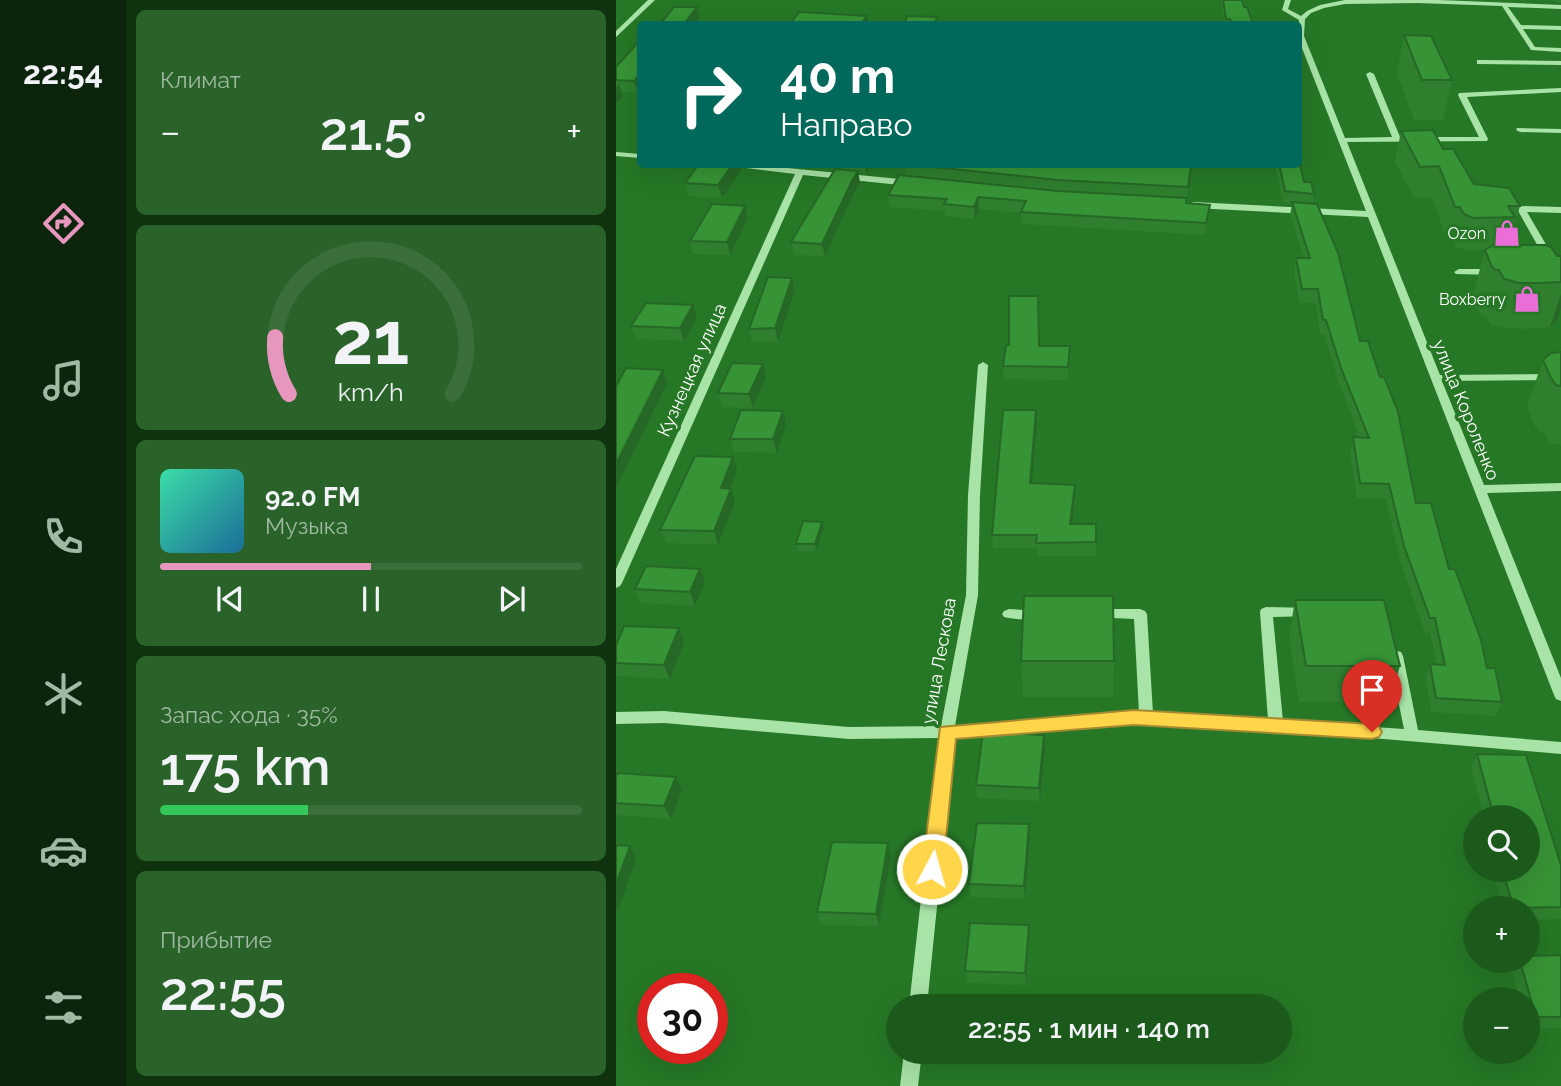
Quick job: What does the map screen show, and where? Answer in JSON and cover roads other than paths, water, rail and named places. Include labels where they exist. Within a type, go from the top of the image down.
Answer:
[{"type":"street","points":[[616,35],[652,0]]},
{"type":"street","points":[[1288,0],[1286,10],[1302,19],[1322,6],[1345,2],[1561,7]]},
{"type":"street","points":[[1504,5],[1533,49],[1561,50]]},
{"type":"street","points":[[1517,27],[1561,28]]},
{"type":"street","name":"улица Короленко","points":[[1302,39],[1561,695]]},
{"type":"street","points":[[1480,62],[1561,63]]},
{"type":"street","points":[[1370,74],[1397,139]]},
{"type":"street","points":[[1341,140],[1484,138],[1462,95],[1490,96],[1528,90],[1561,90]]},
{"type":"street","points":[[1520,130],[1561,131]]},
{"type":"street","points":[[616,154],[637,156]]},
{"type":"street","points":[[759,168],[922,184]]},
{"type":"street","name":"Кузнецкая улица","points":[[616,583],[800,172]]},
{"type":"street","points":[[1178,204],[1370,214]]},
{"type":"street","points":[[1560,275],[1521,209],[1561,210]]},
{"type":"street","points":[[1537,271],[1560,275]]},
{"type":"street","points":[[1459,272],[1511,272]]},
{"type":"street","name":"улица Лескова","points":[[919,994],[947,732],[972,595],[974,495],[983,365]]},
{"type":"street","points":[[1435,378],[1561,377]]},
{"type":"street","points":[[1479,489],[1561,487]]},
{"type":"street","points":[[1276,726],[1266,612],[1320,613]]},
{"type":"street","points":[[1009,614],[1048,614]]},
{"type":"street","points":[[1088,614],[1140,614],[1146,718]]},
{"type":"street","points":[[1393,641],[1412,735]]},
{"type":"street","points":[[616,718],[664,717],[849,733],[947,732],[1146,718],[1412,735],[1561,748]]},
{"type":"street","points":[[909,1086],[912,1064]]},
{"type":"place","name":"Ozon","points":[[1507,233]]},
{"type":"place","name":"Boxberry","points":[[1527,299]]}]
